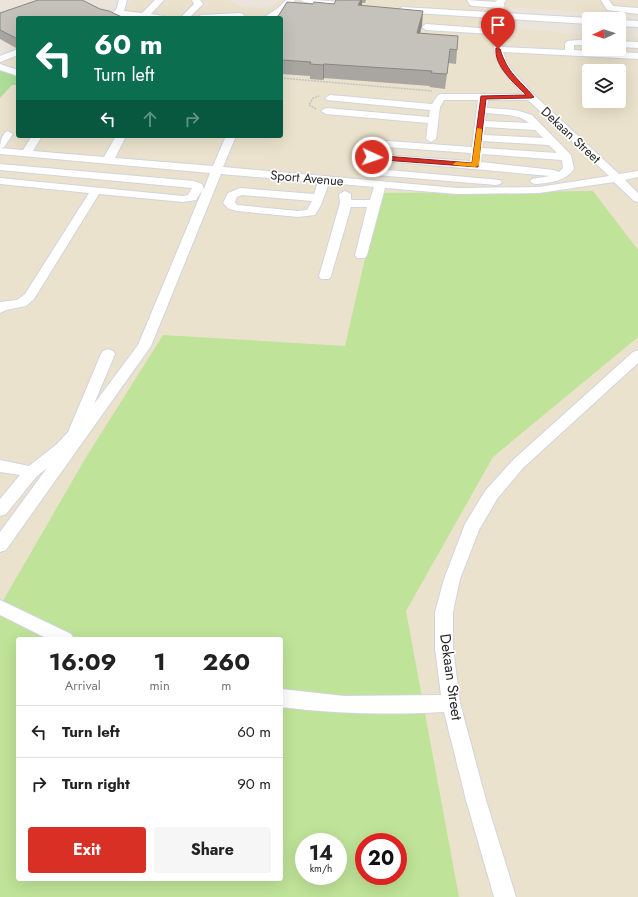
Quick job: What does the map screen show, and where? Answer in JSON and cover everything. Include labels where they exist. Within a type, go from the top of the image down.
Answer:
[{"type":"street","points":[[110,16],[120,11],[123,0]]},
{"type":"street","points":[[117,13],[144,16],[160,0]]},
{"type":"street","points":[[186,16],[199,4],[196,0]]},
{"type":"street","points":[[270,16],[281,10],[291,0]]},
{"type":"street","points":[[304,0],[339,4]]},
{"type":"street","points":[[471,0],[473,3],[501,2]]},
{"type":"street","points":[[605,0],[609,8],[633,7]]},
{"type":"street","name":"Dekaan Street","points":[[501,2],[496,28],[498,49],[502,63],[507,71],[531,97],[592,153],[638,199]]},
{"type":"street","points":[[395,9],[582,21]]},
{"type":"street","points":[[626,23],[638,24]]},
{"type":"street","points":[[426,27],[496,28]]},
{"type":"street","points":[[570,53],[570,42],[582,42]]},
{"type":"street","points":[[626,44],[638,45]]},
{"type":"street","points":[[498,49],[638,56]]},
{"type":"street","points":[[0,59],[16,53]]},
{"type":"street","points":[[0,67],[16,72]]},
{"type":"street","points":[[431,139],[435,107],[441,97],[531,97]]},
{"type":"street","points":[[475,165],[483,97]]},
{"type":"street","points":[[330,98],[435,107]]},
{"type":"street","points":[[482,110],[528,117],[567,157],[569,169],[565,174],[555,178],[533,181],[492,182],[376,172],[366,169],[365,167],[367,160],[372,157],[565,174]]},
{"type":"street","points":[[326,111],[433,120]]},
{"type":"street","points":[[480,124],[539,127]]},
{"type":"street","points":[[0,145],[8,134]]},
{"type":"street","points":[[26,153],[36,138]]},
{"type":"street","points":[[108,160],[120,138]]},
{"type":"street","points":[[0,545],[144,346],[230,138]]},
{"type":"street","points":[[478,138],[553,142]]},
{"type":"street","points":[[373,143],[567,157]]},
{"type":"street","name":"Sport Avenue","points":[[0,151],[457,191],[539,190],[638,174]]},
{"type":"street","points":[[0,167],[194,184],[198,186],[198,189],[194,196],[187,199],[0,181]]},
{"type":"street","points":[[111,191],[120,178]]},
{"type":"street","points":[[318,198],[240,192],[232,194],[229,203],[233,207],[237,208],[306,214],[311,213],[318,198],[325,179]]},
{"type":"street","points":[[325,276],[346,203],[344,188],[340,180]]},
{"type":"street","points":[[362,255],[374,204],[381,184]]},
{"type":"street","points":[[0,309],[2,306],[20,304],[26,301],[96,190]]},
{"type":"street","points":[[346,203],[374,204]]},
{"type":"street","points":[[0,510],[32,472],[62,448],[74,435],[108,354]]},
{"type":"street","name":"Dekaan Street","points":[[505,897],[476,800],[451,703],[444,648],[444,612],[452,579],[471,529],[491,495],[518,464],[638,355]]},
{"type":"street","points":[[0,466],[32,472]]},
{"type":"street","points":[[0,607],[61,637]]},
{"type":"street","points":[[283,698],[302,702],[361,706],[451,703]]},
{"type":"path","points":[[283,78],[432,91]]},
{"type":"shaded area","points":[[133,0],[227,0],[244,7],[269,9],[279,0],[638,0],[638,16],[626,15],[626,12],[582,12],[510,7],[509,28],[582,34],[582,56],[626,56],[626,37],[638,38],[638,897],[0,897],[0,60],[16,54],[16,138],[283,138],[283,16],[114,16],[120,14]]},
{"type":"green space","points":[[0,64],[16,70],[16,85],[12,85],[0,98]]},
{"type":"green space","points":[[593,191],[638,250],[638,337],[493,457],[406,611],[459,897],[0,897],[0,606],[85,459],[163,335],[345,346],[380,193]]},
{"type":"building","points":[[38,0],[82,0],[100,9],[120,16],[16,16],[16,38],[0,30],[0,13]]},
{"type":"building","points":[[336,0],[361,0],[358,5],[423,11],[417,33],[458,36],[457,50],[450,49],[447,74],[431,73],[432,71],[323,65],[310,64],[311,62],[283,60],[283,16],[278,16],[287,2],[334,4]]},
{"type":"slow traffic","points":[[456,164],[475,165],[479,129]]},
{"type":"route","points":[[372,157],[475,165],[483,97],[531,97],[516,83],[507,71],[502,63],[498,49]]}]
